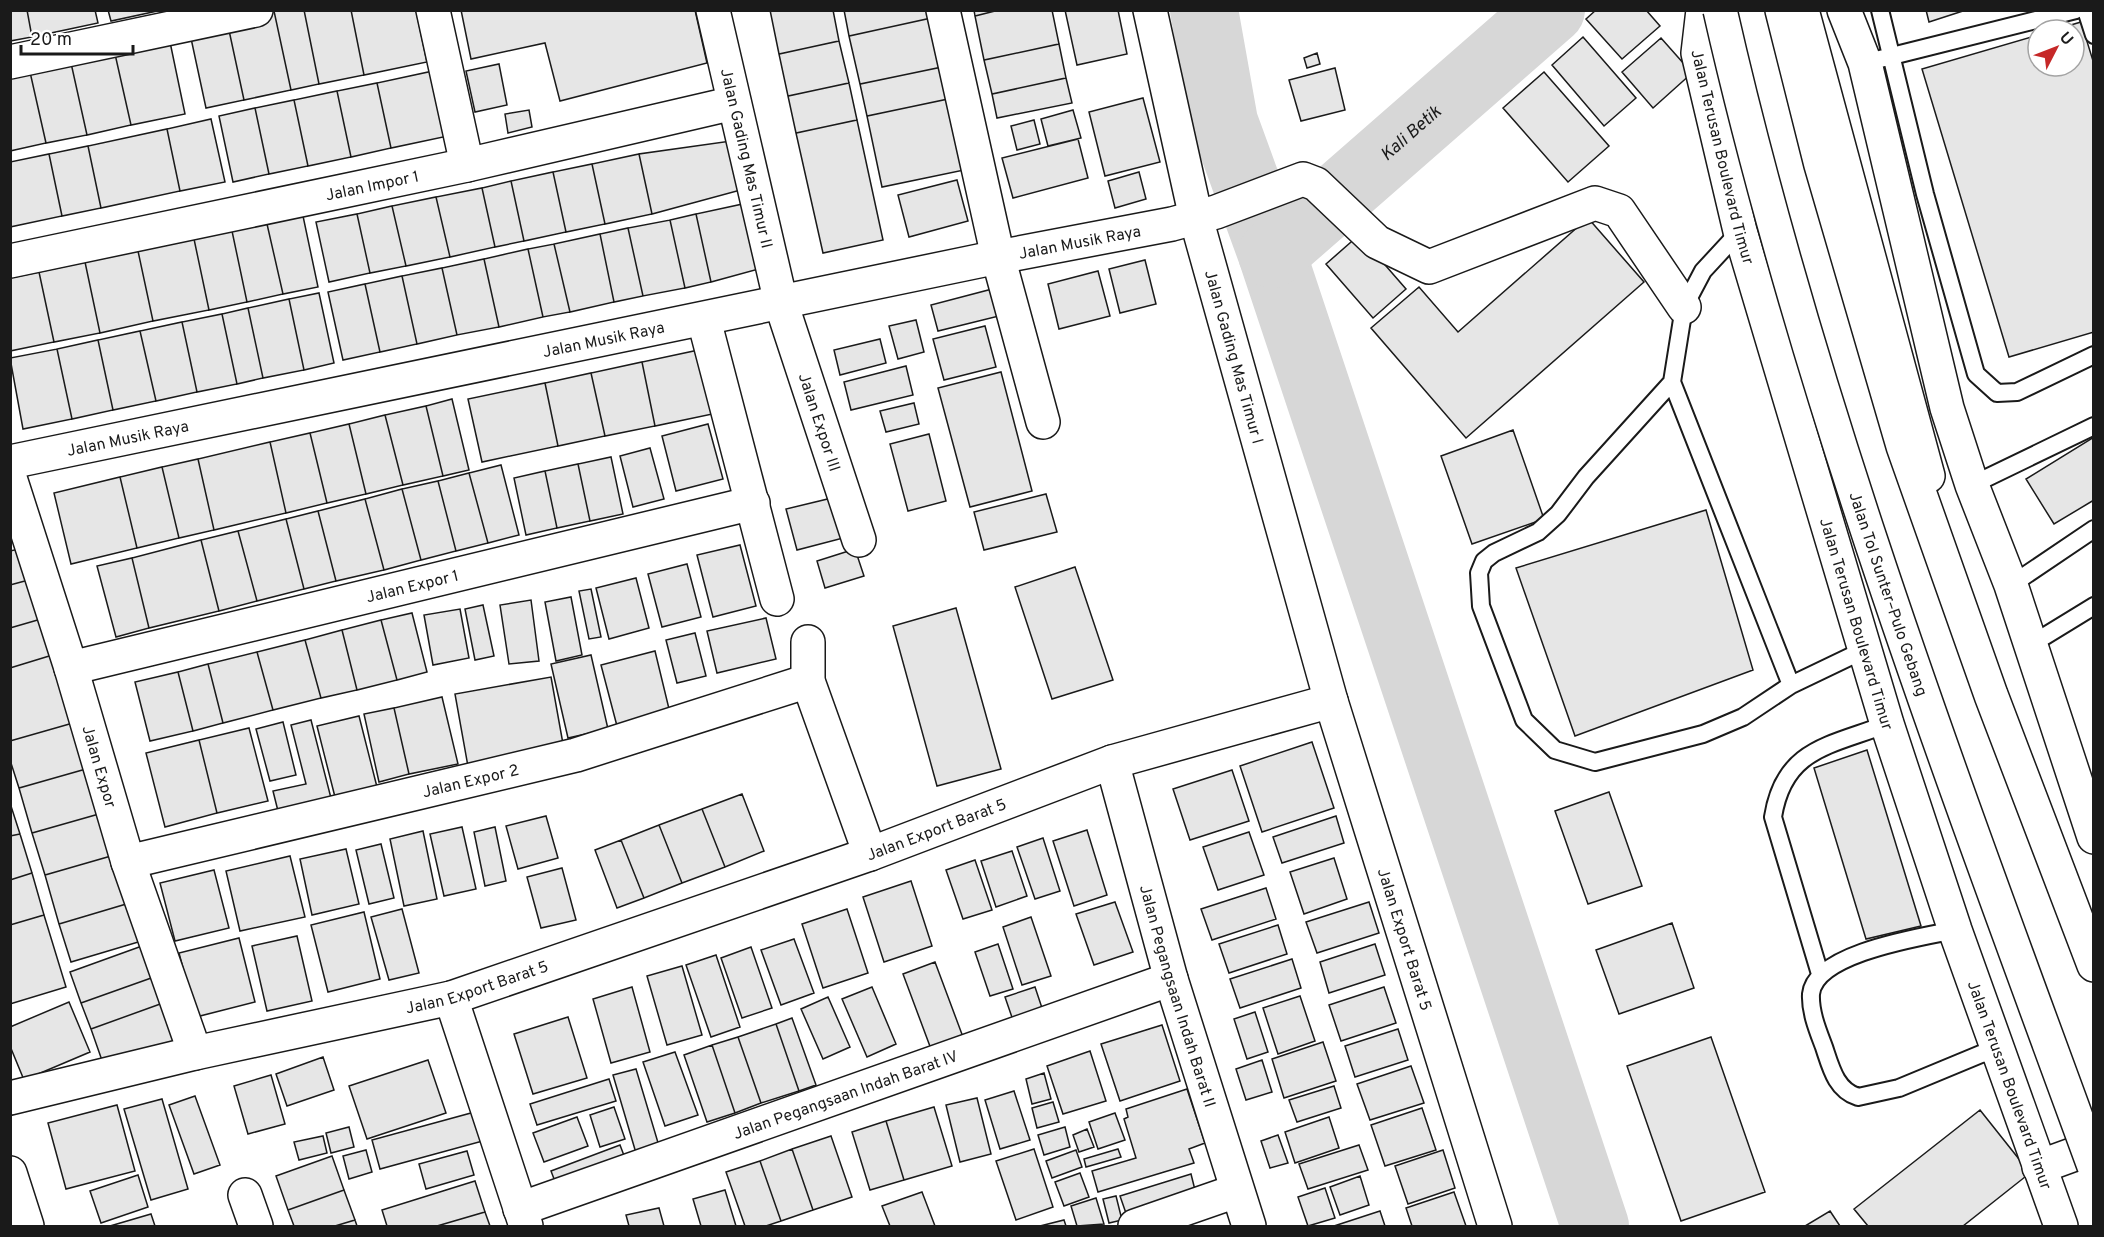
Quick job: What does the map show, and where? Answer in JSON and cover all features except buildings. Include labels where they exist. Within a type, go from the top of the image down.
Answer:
[{"type":"main road","points":[[10,62],[256,10]]},
{"type":"main road","points":[[433,10],[467,165]]},
{"type":"main road","name":"Jalan Gading Mas Timur II","points":[[713,10],[781,303]]},
{"type":"main road","points":[[943,10],[998,257],[1043,422]]},
{"type":"main road","name":"Jalan Gading Mas Timur I","points":[[1150,10],[1206,215],[1331,701]]},
{"type":"main road","name":"Jalan Terusan Boulevard Timur","points":[[1703,10],[1698,53],[1740,231],[1887,723],[1954,930],[2061,1227]]},
{"type":"main road","name":"Jalan Tol Sunter–Pulo Gebang","points":[[1720,10],[1767,196],[1852,484],[1935,732],[2094,1166]]},
{"type":"main road","points":[[1727,10],[1741,67]]},
{"type":"main road","points":[[1844,10],[1877,59],[1947,408],[1971,486],[2011,585],[2092,826]]},
{"type":"main road","points":[[1797,17],[1947,545],[2094,947]]},
{"type":"main road","points":[[1797,17],[1821,165],[1903,446],[1990,695],[2094,965]]},
{"type":"main road","name":"Jalan Impor 1","points":[[10,261],[467,165],[734,103]]},
{"type":"main road","name":"Jalan Musik Raya","points":[[10,462],[1206,215],[1303,179],[1316,184],[1377,242],[1429,267],[1595,203],[1619,211],[1684,308]]},
{"type":"main road","name":"Jalan Expor III","points":[[781,303],[859,540]]},
{"type":"main road","points":[[704,320],[777,599]]},
{"type":"main road","name":"Jalan Expor","points":[[10,478],[71,668],[128,862],[195,1053]]},
{"type":"main road","name":"Jalan Expor 1","points":[[71,668],[753,503]]},
{"type":"main road","points":[[808,642],[808,681],[870,854]]},
{"type":"main road","name":"Jalan Expor 2","points":[[128,862],[576,755],[808,681]]},
{"type":"main road","name":"Jalan Export Barat 5","points":[[10,1098],[195,1053],[451,998],[870,854],[1112,762],[1331,701],[1495,1227]]},
{"type":"main road","name":"Jalan Pegangsaan Indah Barat II","points":[[1112,762],[1171,979],[1249,1227]]},
{"type":"main road","name":"Jalan Pegangsaan Indah Barat IV","points":[[523,1218],[1171,979]]},
{"type":"main road","points":[[451,998],[523,1218]]},
{"type":"main road","points":[[2039,1167],[2094,1147]]},
{"type":"main road","points":[[10,1173],[27,1227]]},
{"type":"main road","points":[[1135,1227],[1236,1191]]},
{"type":"main road","points":[[245,1195],[256,1227]]},
{"type":"lane","points":[[1880,10],[1877,59],[1925,194],[1976,374],[1997,393],[2017,392],[2094,355]]},
{"type":"lane","points":[[1877,59],[2076,10]]},
{"type":"lane","points":[[2086,10],[2094,35]]},
{"type":"lane","points":[[1740,231],[1703,271],[1684,308],[1672,382],[1791,686]]},
{"type":"lane","points":[[1672,382],[1586,477],[1558,514],[1538,532],[1494,553],[1479,573],[1481,606],[1524,720],[1555,750],[1595,762],[1703,734],[1743,717],[1791,686],[1864,650]]},
{"type":"lane","points":[[1971,486],[2094,426]]},
{"type":"lane","points":[[2011,585],[2094,529]]},
{"type":"lane","points":[[2029,642],[2045,636],[2094,606]]},
{"type":"lane","points":[[1820,974],[1773,817],[1776,801],[1788,773],[1801,759],[1887,723]]},
{"type":"lane","points":[[1954,930],[1873,950],[1828,968],[1820,974],[1811,993],[1814,1016],[1841,1089],[1858,1097],[1899,1088],[1981,1054],[1998,1051]]},
{"type":"waterway","points":[[1204,10],[1224,122],[1272,254],[1595,1226]]},
{"type":"waterway","name":"Kali Betik","points":[[1272,254],[1551,10]]}]
